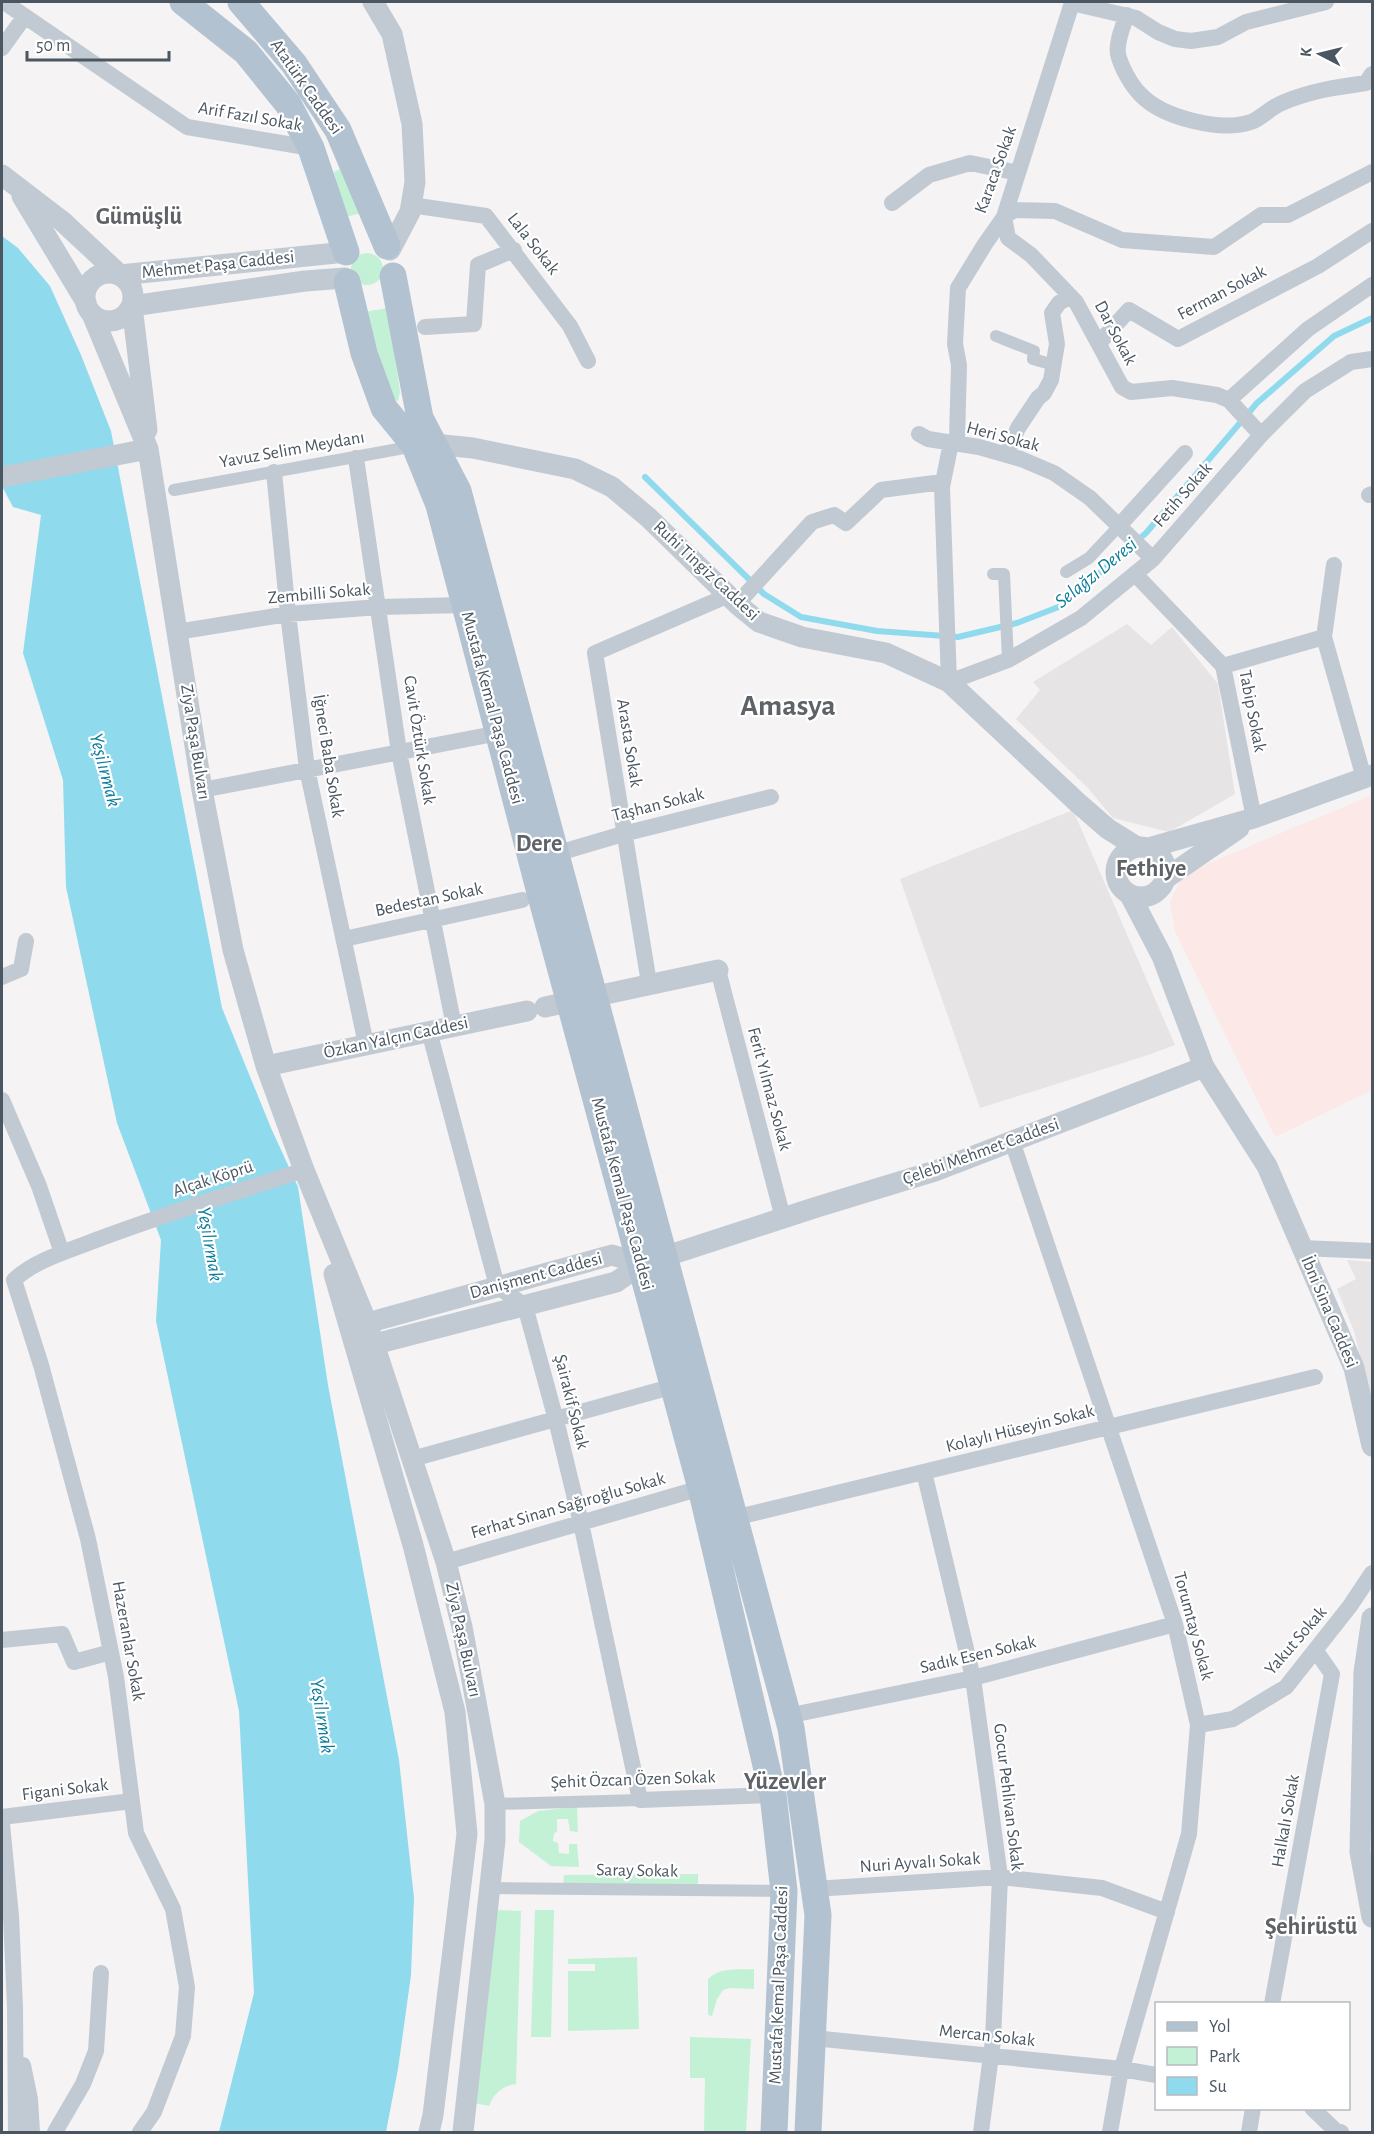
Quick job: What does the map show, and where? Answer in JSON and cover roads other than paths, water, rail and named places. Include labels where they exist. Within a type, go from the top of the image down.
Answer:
[{"type":"main road","name":"Atatürk Caddesi","points":[[183,2],[246,52],[288,104],[311,148],[346,271]]},
{"type":"main road","name":"Atatürk Caddesi","points":[[241,2],[294,64],[338,130],[390,257]]},
{"type":"main road","points":[[371,239],[390,257],[385,287],[369,292],[361,291],[346,271],[354,243],[362,240],[371,239]]},
{"type":"main road","name":"Mustafa Kemal Paşa Caddesi","points":[[390,257],[414,327],[424,445],[499,733],[559,1003],[652,1260],[734,1518],[787,1716],[818,1915],[808,2133]]},
{"type":"main road","name":"Mustafa Kemal Paşa Caddesi","points":[[346,271],[364,353],[384,408],[424,445],[458,491],[555,854],[559,1003]]},
{"type":"main road","name":"Mustafa Kemal Paşa Caddesi","points":[[652,1260],[674,1386],[701,1488],[773,1795],[784,1891],[774,2133]]},
{"type":"street","name":"Arif Fazıl Sokak","points":[[4,2],[187,127],[311,148]]},
{"type":"street","points":[[373,2],[392,34],[412,124],[416,183],[411,205],[390,257]]},
{"type":"street","name":"Karaca Sokak","points":[[950,682],[942,482],[951,443],[957,439],[959,364],[955,344],[958,288],[1004,217],[1072,3],[1127,15],[1175,39],[1191,41],[1218,37],[1246,22],[1326,2]]},
{"type":"street","points":[[1127,15],[1118,53],[1126,73],[1141,95],[1174,116],[1220,126],[1251,122],[1281,103],[1327,88],[1366,83],[1372,75]]},
{"type":"street","points":[[2,48],[25,16]]},
{"type":"street","points":[[892,203],[929,175],[970,163],[1018,173]]},
{"type":"street","points":[[1004,217],[1014,210],[1055,211],[1122,240],[1214,247],[1261,215],[1288,215],[1372,172]]},
{"type":"street","name":"Mehmet Paşa Caddesi","points":[[9,180],[62,221],[120,275],[346,271]]},
{"type":"street","name":"Mehmet Paşa Caddesi","points":[[9,180],[89,308]]},
{"type":"street","name":"Lala Sokak","points":[[411,205],[486,216],[570,326],[588,361]]},
{"type":"street","name":"Dar Sokak","points":[[1004,217],[1008,238],[1031,255],[1076,302],[1122,387],[1131,392],[1172,388],[1217,396],[1233,404]]},
{"type":"street","name":"Ferman Sokak","points":[[1099,343],[1129,310],[1178,339],[1318,266],[1372,231]]},
{"type":"street","points":[[414,327],[474,324],[478,265],[514,250]]},
{"type":"street","name":"Mehmet Paşa Caddesi","points":[[132,306],[305,281],[346,271]]},
{"type":"street","points":[[2,477],[148,449],[144,396],[132,306],[134,295],[131,287],[127,280],[113,273],[97,276],[86,289],[89,308],[102,321],[124,317],[132,306]]},
{"type":"street","points":[[1259,432],[1233,404],[1308,329],[1372,285]]},
{"type":"street","points":[[1006,454],[1029,411],[1048,388],[1057,344],[1052,313],[1059,303],[1070,296]]},
{"type":"street","name":"Ziya Paşa Bulvarı","points":[[89,308],[148,449],[201,790],[233,950],[266,1065],[304,1170],[375,1344],[446,1562],[462,1627],[495,1804],[495,1840],[463,2133]]},
{"type":"street","points":[[996,336],[1034,351],[1033,359],[1054,365]]},
{"type":"street","name":"Fetih Sokak","points":[[950,682],[1008,660],[1081,618],[1135,574],[1259,432],[1305,391],[1351,362],[1372,358]]},
{"type":"street","name":"Heri Sokak","points":[[919,434],[928,439],[1006,454],[1054,473],[1090,498],[1150,556]]},
{"type":"street","name":"Yavuz Selim Meydanı","points":[[174,490],[424,445]]},
{"type":"street","name":"Ruhi Tingiz Caddesi","points":[[424,445],[473,448],[575,469],[612,487],[738,597],[759,622],[802,637],[886,653],[950,682],[1043,772],[1107,829],[1142,847]]},
{"type":"street","points":[[1066,572],[1089,558],[1121,529],[1185,453]]},
{"type":"street","name":"Cavit Öztürk Sokak","points":[[356,458],[399,752],[454,1026]]},
{"type":"street","name":"İğneci Baba Sokak","points":[[274,472],[307,769],[366,1044]]},
{"type":"street","points":[[738,597],[760,580],[812,522],[834,515],[846,523],[881,490],[942,482]]},
{"type":"street","points":[[1118,863],[1129,850],[1254,818],[1368,777],[1324,637],[1334,566]]},
{"type":"street","points":[[993,574],[1004,574],[1008,660]]},
{"type":"street","name":"Tabip Sokak","points":[[1135,574],[1223,666],[1254,818]]},
{"type":"street","name":"Arasta Sokak","points":[[649,983],[595,653],[738,597]]},
{"type":"street","name":"Zembilli Sokak","points":[[177,633],[288,614],[379,607],[465,605]]},
{"type":"street","points":[[1223,666],[1324,637]]},
{"type":"street","points":[[201,790],[499,733]]},
{"type":"street","name":"Taşhan Sokak","points":[[555,854],[623,834],[771,797]]},
{"type":"street","points":[[1130,895],[1143,898],[1151,896],[1163,884],[1254,818]]},
{"type":"street","points":[[1107,829],[1118,863],[1117,879],[1120,887],[1130,895],[1162,956],[1204,1067]]},
{"type":"street","points":[[1142,847],[1160,854],[1165,861],[1158,911],[1162,956]]},
{"type":"street","name":"Bedestan Sokak","points":[[344,939],[522,900]]},
{"type":"street","points":[[2,977],[21,969],[26,941]]},
{"type":"street","name":"Özkan Yalçın Caddesi","points":[[266,1065],[718,970]]},
{"type":"street","name":"Ferit Yılmaz Sokak","points":[[718,970],[783,1218]]},
{"type":"street","points":[[429,1030],[497,1286],[525,1306]]},
{"type":"street","name":"Çelebi Mehmet Caddesi","points":[[652,1260],[935,1171],[1204,1067]]},
{"type":"street","name":"İbni Sina Caddesi","points":[[1204,1067],[1267,1166],[1354,1368],[1372,1446]]},
{"type":"street","points":[[2,1100],[39,1186],[62,1253]]},
{"type":"street","name":"Torumtay Sokak","points":[[1012,1141],[1175,1624],[1198,1725],[1189,1834],[1122,2069],[1110,2133]]},
{"type":"street","name":"Ziya Paşa Bulvarı","points":[[304,1170],[413,1545],[455,1712],[468,1834],[429,2133]]},
{"type":"street","name":"Alçak Köprü","points":[[134,1226],[304,1170]]},
{"type":"street","name":"Hazeranlar Sokak","points":[[134,1226],[62,1253],[24,1271],[14,1281],[41,1365],[88,1539],[111,1652],[136,1833],[173,1909],[187,1987],[183,2036],[154,2112],[140,2133]]},
{"type":"street","name":"İbni Sina Caddesi","points":[[1302,1248],[1372,1251]]},
{"type":"street","name":"Danişment Caddesi","points":[[367,1323],[612,1255],[652,1260]]},
{"type":"street","name":"Danişment Caddesi","points":[[375,1344],[616,1282],[652,1260]]},
{"type":"street","name":"Şairakif Sokak","points":[[525,1306],[581,1523],[640,1800]]},
{"type":"street","name":"Kolaylı Hüseyin Sokak","points":[[734,1518],[1315,1377]]},
{"type":"street","points":[[412,1459],[674,1386]]},
{"type":"street","name":"Gocur Pehlivan Sokak","points":[[924,1472],[973,1678],[1000,1877],[991,2055],[981,2133]]},
{"type":"street","name":"Ferhat Sinan Sağıroğlu Sokak","points":[[446,1562],[701,1488]]},
{"type":"street","name":"Yakut Sokak","points":[[1198,1725],[1233,1719],[1286,1687],[1369,1581],[1372,1573]]},
{"type":"street","points":[[1372,1618],[1360,1852],[1372,1917]]},
{"type":"street","name":"Sadık Esen Sokak","points":[[787,1716],[973,1678],[1175,1624]]},
{"type":"street","points":[[2,1641],[62,1634],[74,1662],[111,1652]]},
{"type":"street","name":"Halkalı Sokak","points":[[1272,2002],[1332,1674],[1316,1651]]},
{"type":"street","name":"Şehit Özcan Özen Sokak","points":[[495,1804],[773,1795]]},
{"type":"street","name":"Figani Sokak","points":[[2,1817],[132,1801]]},
{"type":"street","points":[[2,1824],[11,1916],[15,2007],[16,2133]]},
{"type":"street","name":"Nuri Ayvalı Sokak","points":[[814,1889],[1000,1877],[1102,1888],[1167,1912]]},
{"type":"street","name":"Saray Sokak","points":[[489,1888],[784,1891]]},
{"type":"street","points":[[55,2133],[83,2084],[96,2051],[101,1973]]},
{"type":"street","points":[[15,2007],[30,2099],[32,2133]]},
{"type":"street","name":"Mercan Sokak","points":[[813,2038],[1155,2074]]},
{"type":"street","points":[[1249,2133],[1253,2110]]},
{"type":"street","points":[[1313,2110],[1341,2133]]},
{"type":"water","name":"Yeşilırmak","points":[[2,236],[18,248],[50,286],[81,355],[111,431],[222,1008],[298,1187],[328,1385],[399,1760],[414,1898],[411,1975],[398,2069],[386,2132],[219,2132],[254,1993],[239,1711],[156,1321],[161,1240],[117,1123],[66,887],[63,780],[23,653],[41,515],[13,507],[2,486]]},
{"type":"waterway","name":"Selağzı Deresi","points":[[645,477],[764,594],[801,617],[877,631],[958,637],[1017,623],[1061,606],[1146,533],[1257,403],[1334,336],[1372,318]]},
{"type":"district","name":"Gümüşlü","points":[[139,217]]},
{"type":"district","name":"Amasya","points":[[788,706]]},
{"type":"district","name":"Dere","points":[[539,844]]},
{"type":"district","name":"Fethiye","points":[[1151,869]]},
{"type":"district","name":"Yüzevler","points":[[785,1782]]},
{"type":"district","name":"Şehirüstü","points":[[1311,1927]]}]
